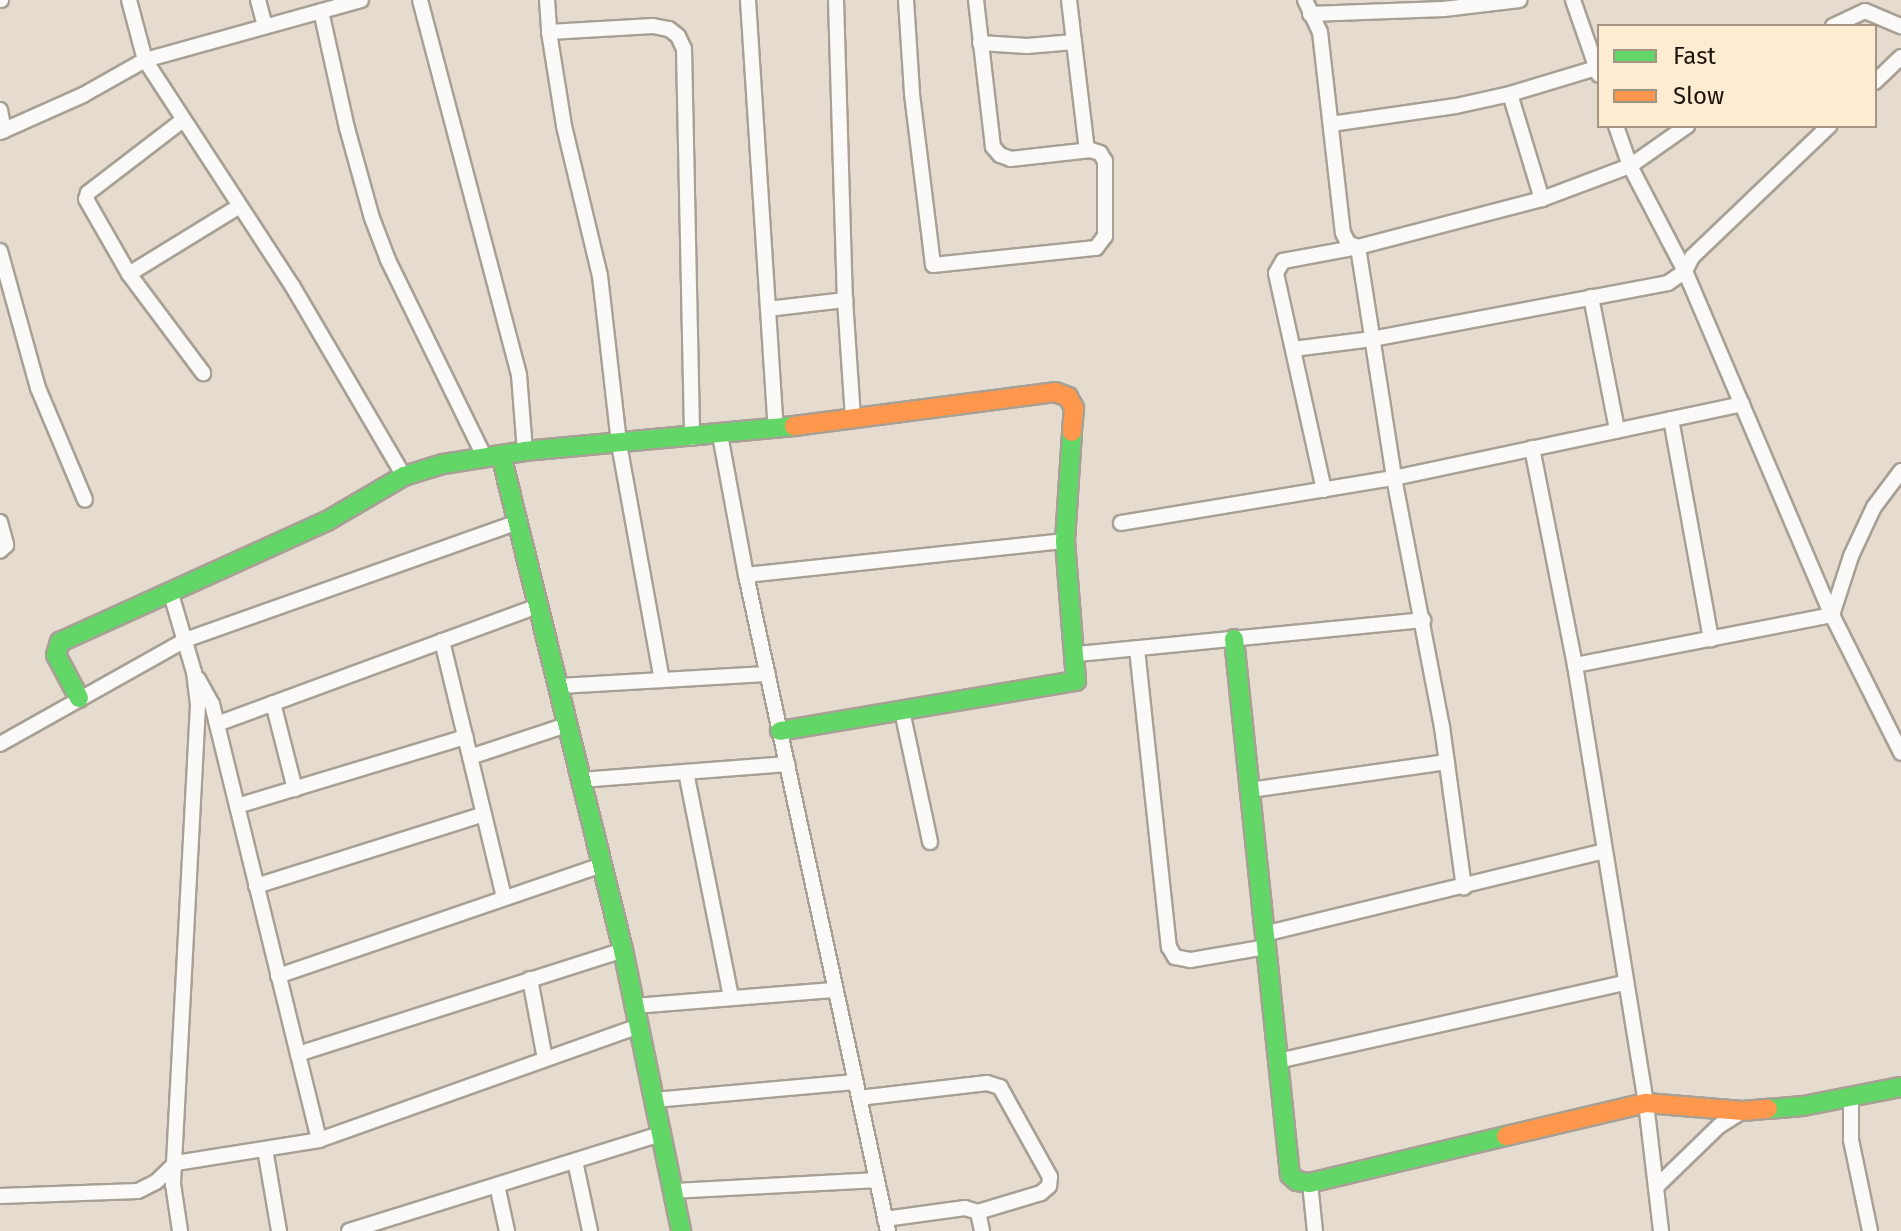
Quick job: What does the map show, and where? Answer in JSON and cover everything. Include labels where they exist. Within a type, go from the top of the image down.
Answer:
[{"type":"street","points":[[129,0],[145,60],[293,287],[404,476]]},
{"type":"street","points":[[258,0],[265,26]]},
{"type":"street","points":[[0,110],[2,132],[83,95],[145,60],[321,11],[343,2],[361,0]]},
{"type":"street","points":[[420,0],[519,375],[525,451]]},
{"type":"street","points":[[547,0],[564,126],[600,276],[619,444],[662,680]]},
{"type":"street","points":[[748,0],[776,429]]},
{"type":"street","points":[[836,0],[845,300],[853,418]]},
{"type":"street","points":[[906,0],[912,94],[933,265],[1096,248],[1105,236],[1105,161],[1100,153],[1087,150],[1011,159],[1000,155],[993,147],[976,0]]},
{"type":"street","points":[[1069,0],[1087,150]]},
{"type":"street","points":[[1358,247],[1348,243],[1343,233],[1320,32],[1308,7],[1444,9],[1519,0]]},
{"type":"street","points":[[1573,0],[1597,69]]},
{"type":"street","points":[[321,11],[357,169],[388,260],[493,456],[518,522],[623,950],[681,1231]]},
{"type":"street","points":[[1837,24],[1865,11],[1901,26]]},
{"type":"street","points":[[549,32],[653,26],[669,29],[678,36],[684,49],[692,438]]},
{"type":"street","points":[[980,43],[1027,46],[1074,42]]},
{"type":"street","points":[[1877,80],[1901,57]]},
{"type":"street","points":[[1331,124],[1510,94],[1597,72]]},
{"type":"street","points":[[1510,94],[1542,199]]},
{"type":"street","points":[[183,120],[88,193],[86,199],[129,274],[203,373]]},
{"type":"street","points":[[1617,128],[1630,166],[1685,271],[1832,615],[1901,753]]},
{"type":"street","points":[[1324,490],[1276,273],[1283,261],[1358,247],[1542,199],[1630,166],[1684,128]]},
{"type":"street","points":[[1293,349],[1372,339],[1668,283],[1685,271],[1692,257],[1827,128]]},
{"type":"street","points":[[129,274],[238,207]]},
{"type":"street","points":[[1358,247],[1394,478],[1423,620],[1447,762],[1464,887]]},
{"type":"street","points":[[0,251],[38,388],[85,500]]},
{"type":"street","points":[[1591,297],[1617,430]]},
{"type":"street","points":[[768,309],[845,300]]},
{"type":"street","points":[[79,698],[56,655],[60,642],[327,521],[404,476],[443,464],[525,451],[776,429],[1030,394],[1055,392],[1068,397],[1074,408],[1065,541],[1083,653],[1076,681],[1065,686],[780,731]]},
{"type":"street","points":[[1121,523],[1394,478],[1742,404]]},
{"type":"street","points":[[1671,419],[1711,639]]},
{"type":"street","points":[[720,435],[746,575],[886,1225],[965,1208],[978,1212],[1041,1193],[1049,1186],[1050,1177],[1000,1087],[987,1083],[859,1098]]},
{"type":"street","points":[[1532,448],[1575,665],[1624,983],[1646,1103],[1661,1231]]},
{"type":"street","points":[[1832,615],[1851,556],[1874,507],[1901,471]]},
{"type":"street","points":[[0,522],[6,545],[0,551]]},
{"type":"street","points":[[0,744],[185,640],[518,522]]},
{"type":"street","points":[[746,575],[1065,541]]},
{"type":"street","points":[[171,594],[194,672],[198,705],[173,1184],[180,1231]]},
{"type":"street","points":[[217,724],[538,606]]},
{"type":"street","points":[[1575,665],[1832,615]]},
{"type":"street","points":[[1083,653],[1423,620]]},
{"type":"street","points":[[1234,639],[1290,1175],[1310,1183],[1646,1103],[1743,1111],[1901,1087]]},
{"type":"street","points":[[442,641],[504,898]]},
{"type":"street","points":[[1137,649],[1169,947],[1175,957],[1191,960],[1604,851]]},
{"type":"street","points":[[194,672],[212,704],[319,1140]]},
{"type":"street","points":[[558,686],[768,674]]},
{"type":"street","points":[[273,703],[295,789]]},
{"type":"street","points":[[902,711],[930,842]]},
{"type":"street","points":[[470,757],[567,725]]},
{"type":"street","points":[[237,806],[466,737]]},
{"type":"street","points":[[1250,790],[1447,762]]},
{"type":"street","points":[[581,780],[787,764]]},
{"type":"street","points":[[686,772],[731,998]]},
{"type":"street","points":[[256,886],[484,814]]},
{"type":"street","points":[[278,976],[602,865]]},
{"type":"street","points":[[298,1054],[623,950]]},
{"type":"street","points":[[530,979],[545,1059]]},
{"type":"street","points":[[1278,1061],[1624,983]]},
{"type":"street","points":[[635,1006],[835,990]]},
{"type":"street","points":[[0,1196],[138,1191],[156,1182],[176,1163],[319,1140],[639,1026]]},
{"type":"street","points":[[654,1100],[855,1082]]},
{"type":"street","points":[[1851,1097],[1851,1140],[1870,1231]]},
{"type":"street","points":[[1656,1187],[1719,1126],[1743,1111]]},
{"type":"street","points":[[349,1231],[661,1134]]},
{"type":"street","points":[[265,1149],[279,1231]]},
{"type":"street","points":[[575,1161],[590,1231]]},
{"type":"street","points":[[673,1191],[876,1180]]},
{"type":"street","points":[[1310,1183],[1315,1231]]},
{"type":"street","points":[[497,1185],[507,1231]]},
{"type":"street","points":[[978,1212],[982,1231]]},
{"type":"traffic: fast","points":[[79,698],[56,655],[60,642],[327,521],[404,476],[443,464],[525,451],[794,426]]},
{"type":"traffic: fast","points":[[780,731],[1076,681],[1065,541],[1072,432]]},
{"type":"traffic: fast","points":[[501,455],[623,950],[681,1231]]},
{"type":"traffic: fast","points":[[1234,639],[1290,1175],[1297,1181],[1310,1183],[1506,1136]]},
{"type":"traffic: fast","points":[[1768,1109],[1803,1106],[1901,1087]]},
{"type":"traffic: slow","points":[[794,426],[1055,392],[1068,397],[1074,408],[1072,432]]},
{"type":"traffic: slow","points":[[1506,1136],[1646,1103],[1743,1111],[1768,1109]]}]
